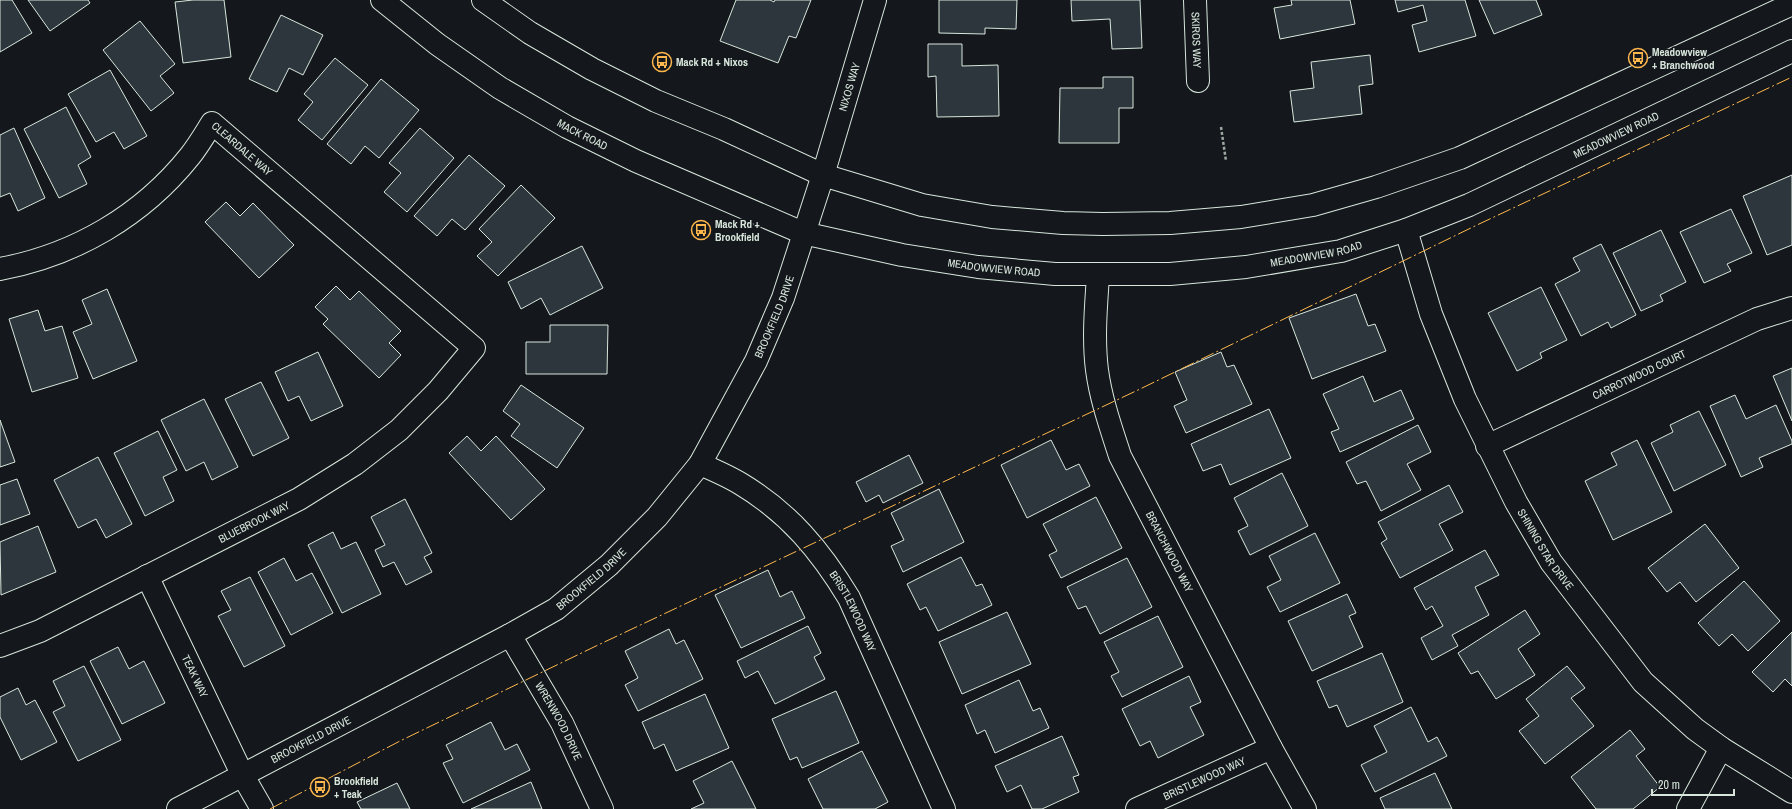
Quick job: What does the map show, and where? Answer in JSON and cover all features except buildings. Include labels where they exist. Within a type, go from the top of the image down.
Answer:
[{"type":"street","name":"MACK ROAD","points":[[382,0],[437,44],[500,88],[566,127],[636,161],[803,233]]},
{"type":"street","points":[[483,0],[530,33],[592,69],[656,101],[724,129],[823,174],[922,205],[992,216],[1063,223],[1170,223],[1241,217],[1313,205],[1376,187],[1460,158],[1792,4]]},
{"type":"street","name":"NIXOS WAY","points":[[823,174],[875,0]]},
{"type":"street","name":"SKIROS WAY","points":[[1195,0],[1198,81]]},
{"type":"street","name":"MEADOWVIEW ROAD","points":[[803,233],[902,255],[978,268],[1098,276],[1170,274],[1246,268],[1341,251],[1406,230],[1469,205],[1792,51]]},
{"type":"street","name":"CLEARDALE WAY","points":[[0,269],[46,258],[85,242],[121,221],[158,191],[190,156],[212,123],[474,348]]},
{"type":"street","name":"BROOKFIELD DRIVE","points":[[178,809],[510,635],[556,608],[609,565],[657,517],[700,464],[756,361],[783,298],[823,174]]},
{"type":"street","name":"SHINING STAR DRIVE","points":[[1406,230],[1431,314],[1465,399],[1487,446],[1551,562],[1643,682],[1695,729],[1721,748],[1792,792]]},
{"type":"street","name":"BRANCHWOOD WAY","points":[[1098,276],[1094,326],[1097,370],[1106,414],[1120,456],[1271,748],[1305,809]]},
{"type":"street","name":"CARROTWOOD COURT","points":[[1487,446],[1757,319],[1792,308]]},
{"type":"street","name":"BLUEBROOK WAY","points":[[0,646],[40,631],[299,499],[354,464],[398,430],[438,392],[474,348]]},
{"type":"street","name":"BRISTLEWOOD WAY","points":[[700,464],[741,484],[778,510],[807,537],[831,568],[849,598],[944,809]]},
{"type":"street","name":"TEAK WAY","points":[[147,576],[243,776],[262,809]]},
{"type":"street","name":"WRENWOOD DRIVE","points":[[510,635],[562,723],[602,809]]},
{"type":"street","name":"BRISTLEWOOD WAY","points":[[1137,809],[1271,748]]},
{"type":"street","points":[[1688,809],[1721,748]]},
{"type":"path","points":[[1220,127],[1226,161]]},
{"type":"power","points":[[270,809],[400,741],[596,646],[1138,390],[1477,225],[1792,77]]},
{"type":"place","name":"Meadowview + Branchwood","points":[[1638,58]]},
{"type":"place","name":"Mack Rd + Nixos","points":[[662,62]]},
{"type":"place","name":"Mack Rd + Brookfield","points":[[701,230]]},
{"type":"place","name":"Brookfield + Teak","points":[[320,787]]}]
